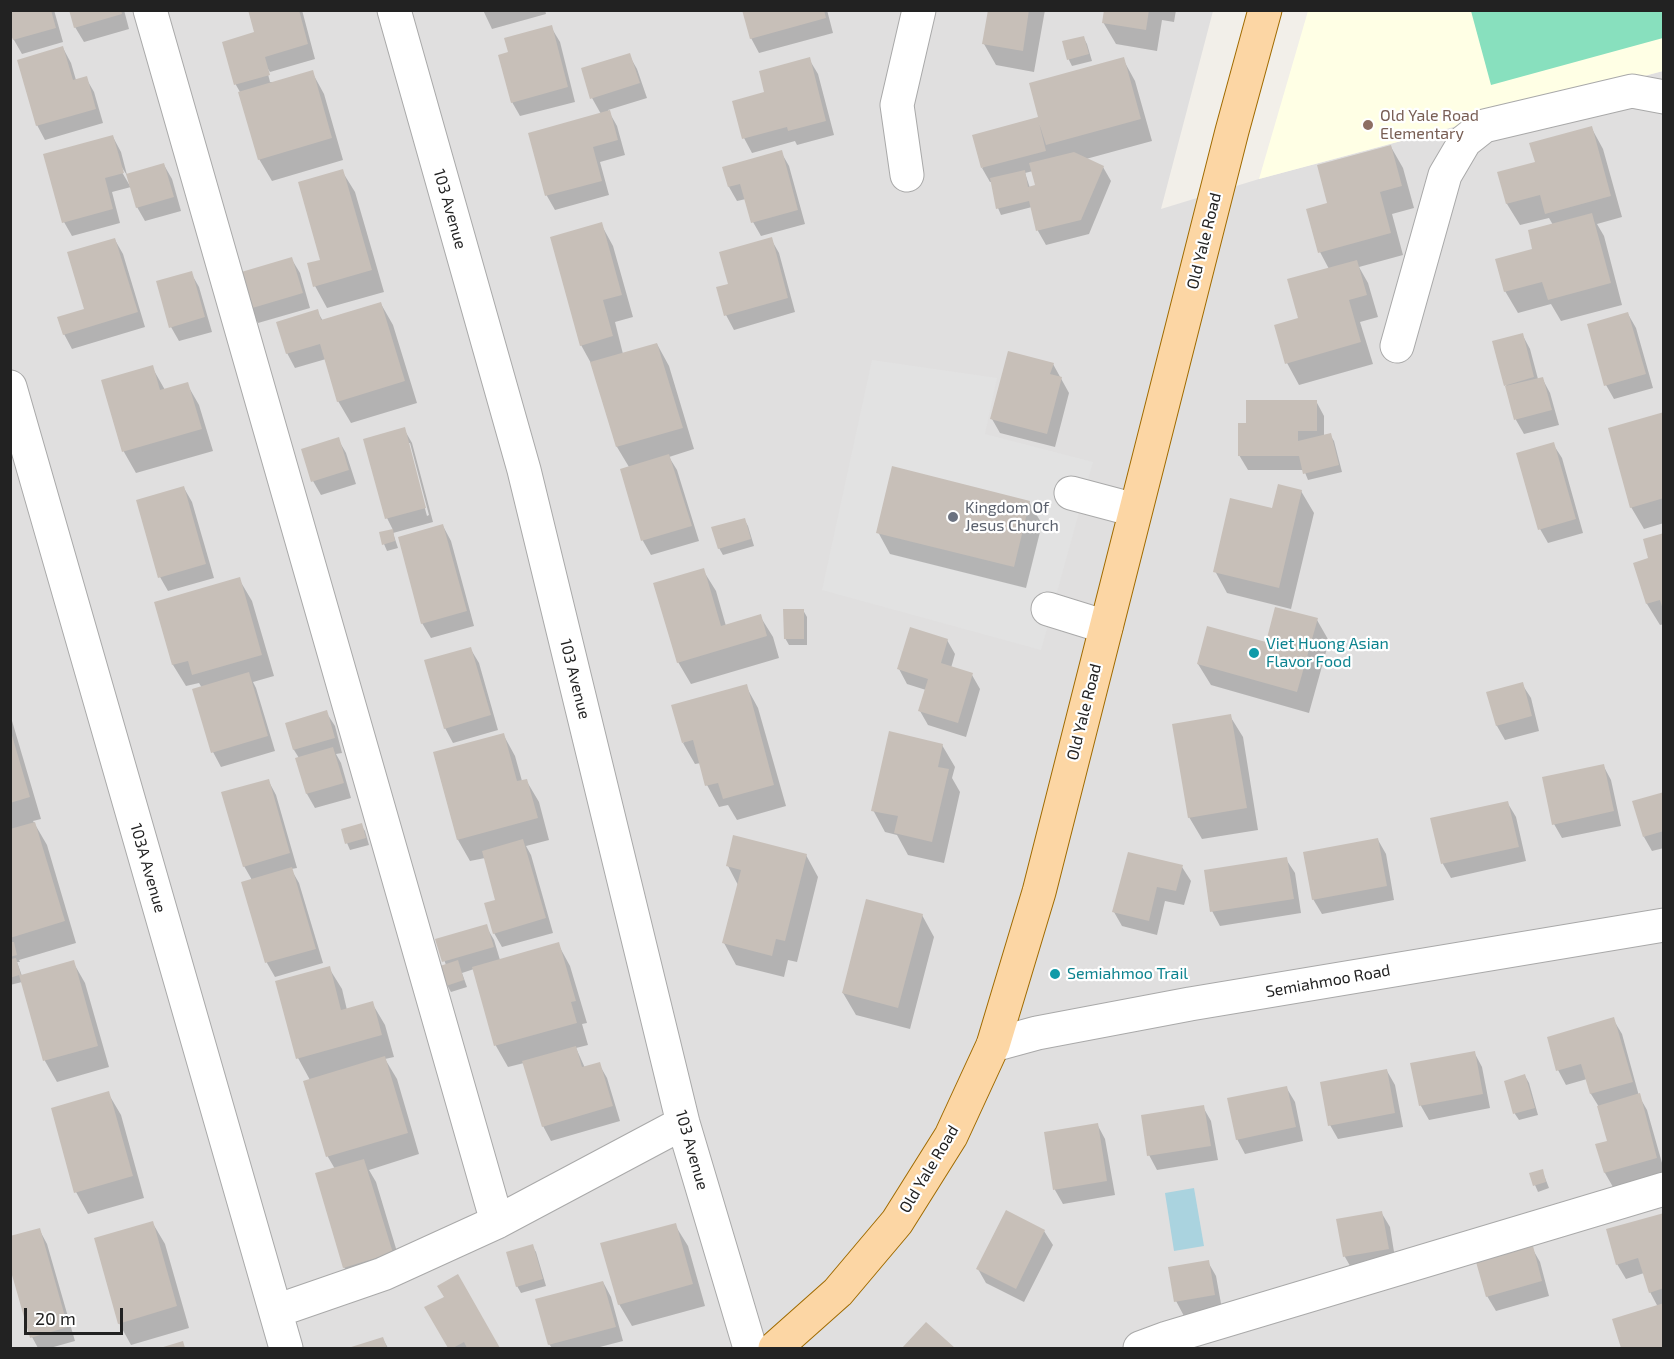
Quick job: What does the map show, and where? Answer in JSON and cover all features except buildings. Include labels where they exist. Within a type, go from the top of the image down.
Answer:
[{"type":"main road","name":"Old Yale Road","points":[[783,1346],[838,1292],[897,1222],[951,1136],[993,1045],[1039,892],[1135,510],[1265,10]]},
{"type":"street","points":[[150,10],[497,1222]]},
{"type":"street","name":"103 Avenue","points":[[394,10],[524,470],[683,1124],[750,1348]]},
{"type":"street","points":[[908,175],[897,105],[919,10]]},
{"type":"street","points":[[1397,346],[1445,175],[1465,141],[1484,126],[1632,91],[1664,98]]},
{"type":"street","name":"103A Avenue","points":[[10,387],[286,1348]]},
{"type":"street","points":[[1071,493],[1135,510]]},
{"type":"street","points":[[1048,609],[1106,627]]},
{"type":"street","name":"Semiahmoo Road","points":[[993,1045],[1037,1034],[1190,1004],[1664,925]]},
{"type":"street","points":[[276,1311],[383,1274],[497,1222],[683,1124]]},
{"type":"street","points":[[1140,1348],[1178,1334],[1664,1189]]},
{"type":"shaded area","points":[[10,11],[1213,11],[1161,209],[1259,179],[1663,71],[1663,1348],[11,1348]]},
{"type":"shaded area","name":"Old Yale Road Elementary","points":[[1308,11],[1663,11],[1663,71],[1259,179]]},
{"type":"shaded area","points":[[872,360],[997,378],[985,434],[1093,462],[1041,650],[822,590]]},
{"type":"green space","points":[[1471,11],[1663,11],[1663,38],[1491,85]]},
{"type":"water","points":[[1194,1188],[1204,1246],[1174,1251],[1165,1193]]},
{"type":"place","name":"Old Yale Road Elementary","points":[[1368,125]]},
{"type":"place","name":"Kingdom Of Jesus Church","points":[[953,517]]},
{"type":"place","name":"Viet Huong Asian Flavor Food","points":[[1254,653]]},
{"type":"place","name":"Semiahmoo Trail","points":[[1055,974]]}]
